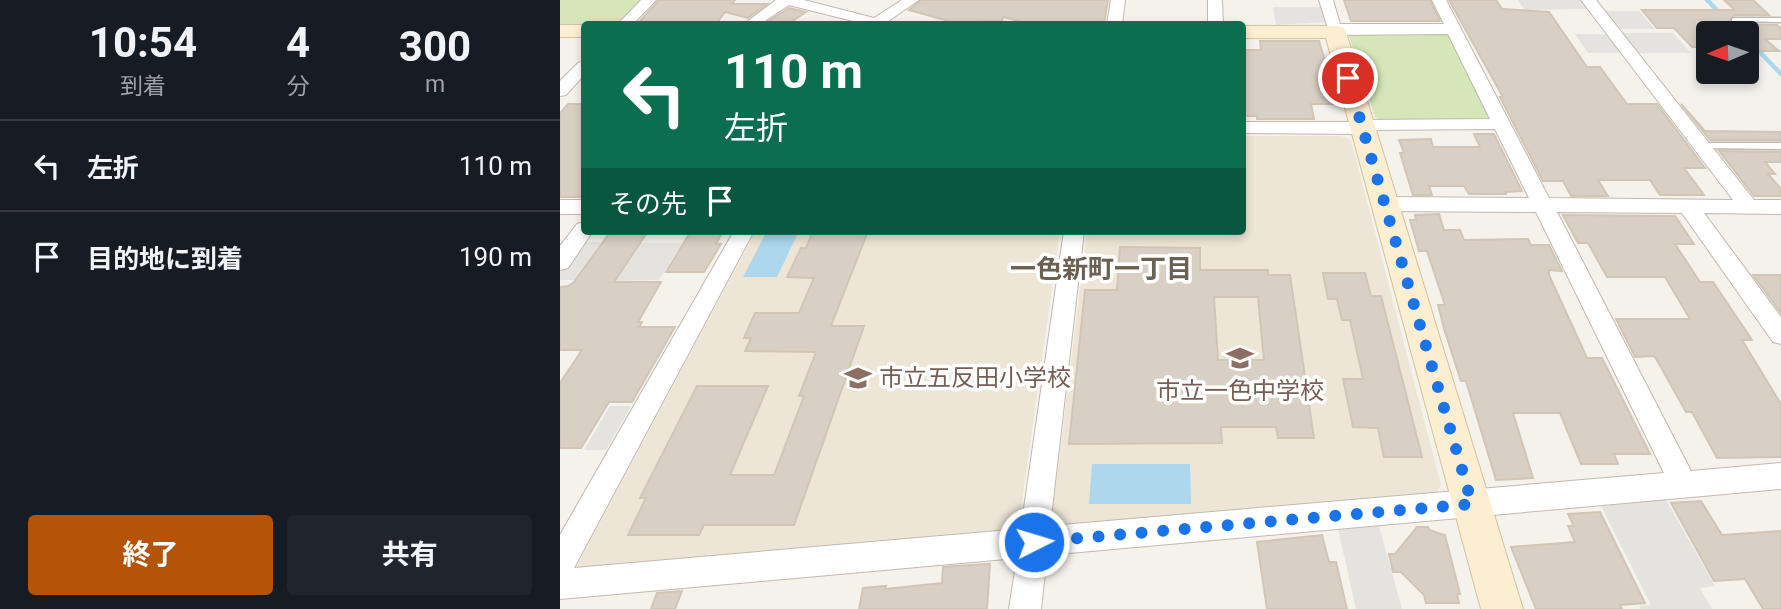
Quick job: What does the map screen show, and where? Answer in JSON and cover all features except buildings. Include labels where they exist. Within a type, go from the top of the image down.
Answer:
[{"type":"street","points":[[628,21],[649,0]]},
{"type":"street","points":[[755,21],[786,0],[865,21]]},
{"type":"street","points":[[880,21],[912,0]]},
{"type":"street","points":[[1115,21],[1118,0]]},
{"type":"street","points":[[1215,0],[1216,21]]},
{"type":"street","points":[[1326,0],[1502,609]]},
{"type":"street","points":[[1438,0],[1684,485]]},
{"type":"street","points":[[1588,0],[1749,207]]},
{"type":"street","points":[[1246,32],[1453,29]]},
{"type":"street","points":[[560,31],[581,31]]},
{"type":"street","points":[[560,91],[581,69]]},
{"type":"street","points":[[1246,128],[1501,124]]},
{"type":"street","points":[[1385,204],[1781,207]]},
{"type":"street","points":[[1688,206],[1781,335]]},
{"type":"street","points":[[560,207],[581,207]]},
{"type":"street","points":[[560,261],[581,233]]},
{"type":"street","points":[[560,564],[742,235]]},
{"type":"street","points":[[1025,609],[1073,235]]},
{"type":"street","points":[[560,584],[1781,476]]},
{"type":"lane","points":[[1734,20],[1781,20]]},
{"type":"lane","points":[[1702,146],[1781,146]]},
{"type":"shaded area","points":[[1518,0],[1581,0],[1589,9],[1525,10]]},
{"type":"shaded area","points":[[1273,7],[1324,7],[1328,22],[1276,25]]},
{"type":"shaded area","points":[[1601,11],[1639,11],[1655,29],[1615,29]]},
{"type":"shaded area","points":[[1619,33],[1673,33],[1691,53],[1635,53]]},
{"type":"shaded area","points":[[1575,34],[1608,34],[1622,53],[1588,53]]},
{"type":"shaded area","name":"市立一色中学校","points":[[1246,136],[1341,136],[1351,140],[1441,485],[1435,496],[1064,528],[1052,516],[1087,235],[1246,235]]},
{"type":"shaded area","name":"市立五反田小学校","points":[[754,235],[1059,235],[1019,524],[1003,539],[590,572],[576,567]]},
{"type":"shaded area","points":[[583,242],[602,242],[575,280],[560,280],[560,273]]},
{"type":"shaded area","points":[[641,243],[682,243],[659,280],[615,281]]},
{"type":"shaded area","points":[[610,406],[631,406],[606,450],[584,450]]},
{"type":"shaded area","points":[[1666,500],[1715,586],[1700,588],[1712,609],[1641,609],[1639,606],[1651,605],[1601,506]]},
{"type":"shaded area","points":[[1379,526],[1402,609],[1356,609],[1338,529]]},
{"type":"green space","points":[[560,0],[641,0],[621,21],[581,21],[581,25],[560,25]]},
{"type":"green space","points":[[1442,32],[1450,35],[1490,116],[1487,120],[1382,121],[1375,117],[1349,36],[1353,33]]},
{"type":"water","points":[[765,235],[797,235],[777,277],[743,277]]},
{"type":"water","points":[[1092,464],[1190,464],[1191,504],[1089,504]]},
{"type":"waterway","points":[[1707,0],[1722,15]]},
{"type":"waterway","points":[[1759,51],[1781,74]]},
{"type":"place","name":"市立一色中学校","points":[[1240,358]]},
{"type":"place","name":"市立五反田小学校","points":[[858,378]]},
{"type":"district","name":"一色新町一丁目","points":[[1101,269]]},
{"type":"route","points":[[1034,542],[1472,504],[1348,78]]}]
